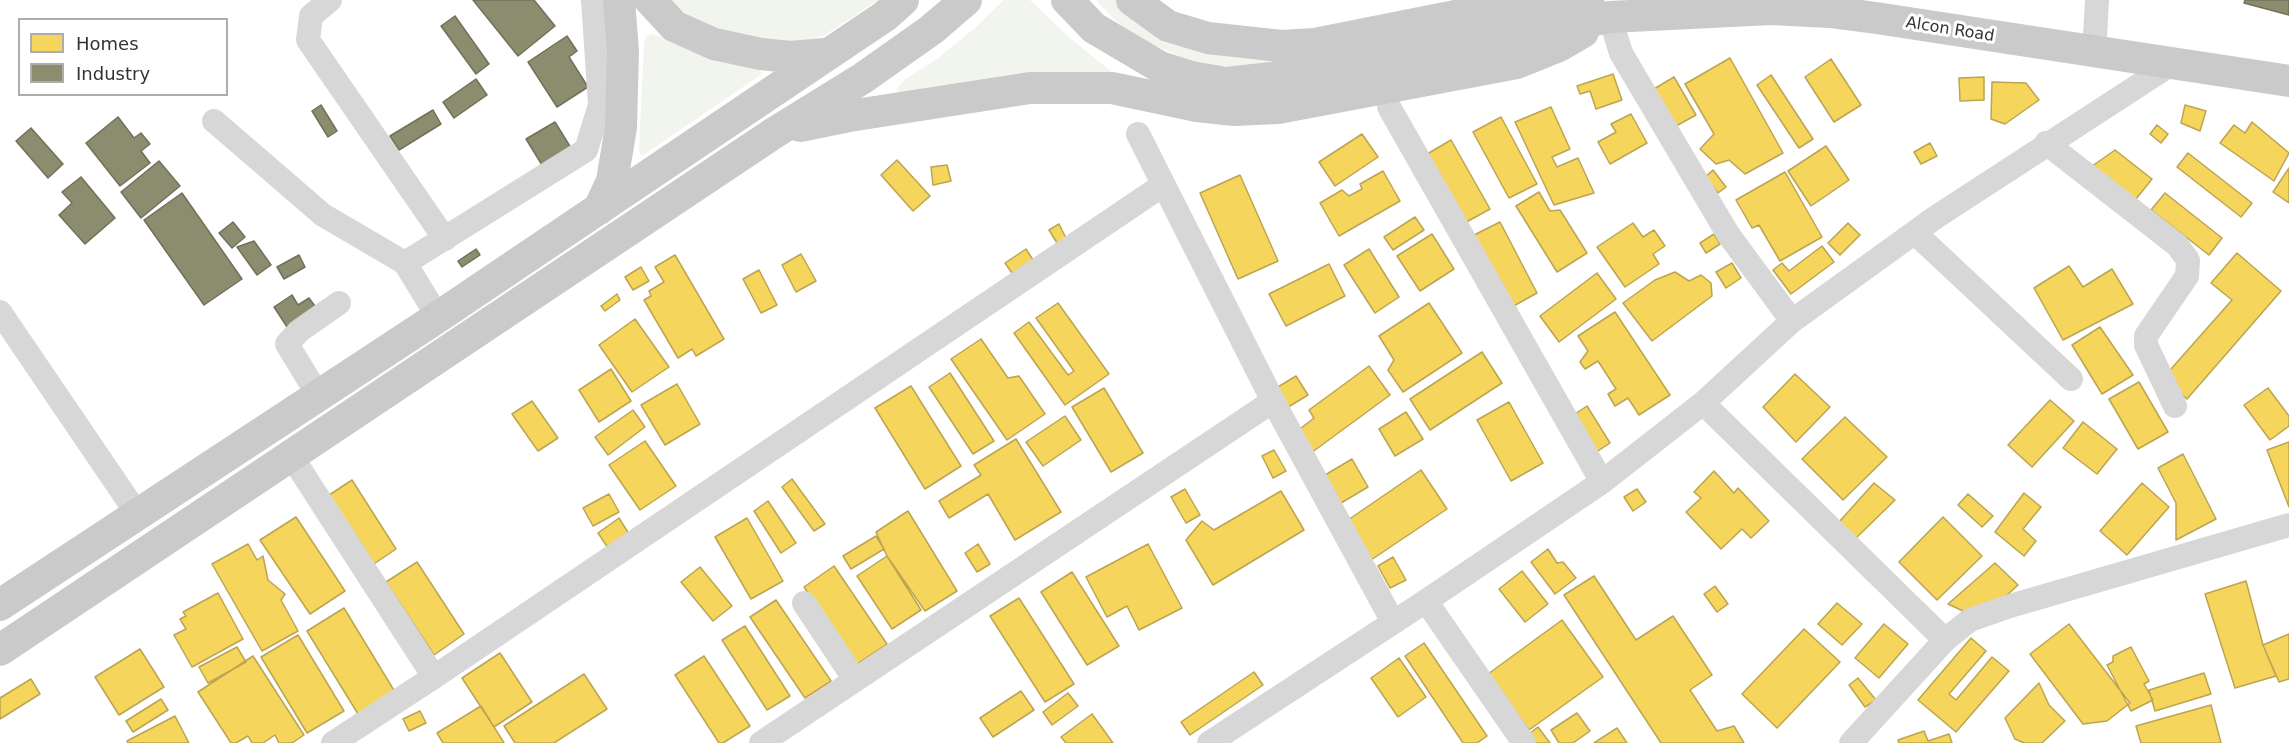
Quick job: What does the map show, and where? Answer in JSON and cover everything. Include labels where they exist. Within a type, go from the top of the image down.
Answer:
[{"type":"main road","points":[[599,209],[612,181],[621,127],[623,51],[619,0]]},
{"type":"main road","points":[[651,0],[674,26],[714,44],[761,54],[790,57],[825,54]]},
{"type":"main road","points":[[0,605],[438,317],[885,15],[903,0]]},
{"type":"main road","points":[[0,650],[774,133],[863,78],[932,30],[966,0]]},
{"type":"main road","points":[[1067,0],[1094,28],[1160,67],[1191,77],[1226,83],[1308,74],[1610,17]]},
{"type":"main road","points":[[1132,0],[1168,26],[1208,38],[1281,46],[1315,44],[1485,10],[1530,6],[1579,8],[1610,17]]},
{"type":"main road","name":"Alcon Road","points":[[1610,17],[1706,5],[1772,5],[2289,81]]},
{"type":"main road","points":[[774,133],[849,116],[1030,88],[1112,88],[1197,106],[1234,110],[1278,108],[1517,63],[1559,46],[1610,17]]},
{"type":"street","points":[[330,0],[311,16],[308,40],[444,238]]},
{"type":"street","points":[[405,263],[586,150],[600,105],[593,0]]},
{"type":"street","points":[[2094,54],[2097,0]]},
{"type":"street","points":[[1610,17],[1621,53],[1728,234],[1792,321]]},
{"type":"street","points":[[1209,743],[1602,482],[1703,403],[1792,321],[2046,143],[2170,64]]},
{"type":"street","points":[[1389,107],[1602,482]]},
{"type":"street","points":[[214,121],[323,215],[405,263],[438,317]]},
{"type":"street","points":[[1138,134],[1273,401],[1393,621]]},
{"type":"street","points":[[2046,143],[2177,245],[2188,260],[2187,276],[2146,336],[2146,345],[2175,406]]},
{"type":"street","points":[[333,743],[434,678],[1163,184]]},
{"type":"street","points":[[1915,233],[2071,379]]},
{"type":"street","points":[[318,395],[287,344],[299,331],[339,303]]},
{"type":"street","points":[[0,312],[138,515]]},
{"type":"street","points":[[761,743],[1273,401]]},
{"type":"street","points":[[1703,403],[1945,640]]},
{"type":"street","points":[[292,457],[434,678]]},
{"type":"street","points":[[1851,743],[1945,640],[1970,620],[2289,525]]},
{"type":"street","points":[[1426,601],[1524,743]]},
{"type":"street","points":[[804,603],[855,680]]},
{"type":"shaded area","points":[[670,0],[878,0],[825,35],[807,41],[780,41],[713,28],[676,8]]},
{"type":"shaded area","points":[[1004,0],[1030,0],[1070,38],[1119,78],[901,94],[896,90],[904,80],[937,59],[975,28]]},
{"type":"shaded area","points":[[1096,0],[1116,0],[1126,12],[1296,56],[1274,63],[1239,67],[1200,65],[1145,41],[1117,22]]},
{"type":"shaded area","points":[[653,34],[759,69],[762,74],[642,156],[639,151],[644,43],[647,36]]},
{"type":"building: Homes","points":[[1730,58],[1783,153],[1745,174],[1729,160],[1716,164],[1700,149],[1714,134],[1685,84]]},
{"type":"building: Homes","points":[[1831,59],[1861,105],[1834,122],[1805,77]]},
{"type":"building: Homes","points":[[1613,74],[1622,100],[1596,109],[1590,91],[1580,94],[1577,86]]},
{"type":"building: Homes","points":[[1771,75],[1813,139],[1799,148],[1757,85]]},
{"type":"building: Homes","points":[[1674,77],[1696,115],[1676,126],[1654,89]]},
{"type":"building: Homes","points":[[1984,77],[1984,100],[1960,101],[1959,78]]},
{"type":"building: Homes","points":[[1992,82],[2026,83],[2039,100],[2005,124],[1991,119]]},
{"type":"building: Homes","points":[[2185,105],[2206,111],[2200,131],[2181,123]]},
{"type":"building: Homes","points":[[1551,107],[1570,149],[1552,157],[1557,167],[1578,158],[1594,193],[1554,205],[1515,122]]},
{"type":"building: Homes","points":[[1631,114],[1647,143],[1610,164],[1598,142],[1616,132],[1611,124]]},
{"type":"building: Homes","points":[[1501,117],[1537,184],[1509,198],[1473,132]]},
{"type":"building: Homes","points":[[2252,122],[2289,153],[2274,181],[2220,143],[2234,125],[2245,133]]},
{"type":"building: Homes","points":[[2157,125],[2168,134],[2161,143],[2150,134]]},
{"type":"building: Homes","points":[[1362,134],[1378,157],[1335,186],[1319,162]]},
{"type":"building: Homes","points":[[1451,140],[1490,209],[1461,225],[1422,157]]},
{"type":"building: Homes","points":[[1930,143],[1937,156],[1921,164],[1914,152]]},
{"type":"building: Homes","points":[[1826,146],[1849,180],[1811,206],[1788,171]]},
{"type":"building: Homes","points":[[2115,150],[2152,179],[2132,204],[2088,169]]},
{"type":"building: Homes","points":[[2188,153],[2252,203],[2241,217],[2177,167]]},
{"type":"building: Homes","points":[[897,160],[930,196],[913,211],[881,175]]},
{"type":"building: Homes","points":[[947,165],[951,181],[933,185],[931,167]]},
{"type":"building: Homes","points":[[2289,168],[2289,203],[2273,192]]},
{"type":"building: Homes","points":[[1713,170],[1726,187],[1718,193],[1705,177]]},
{"type":"building: Homes","points":[[1383,171],[1400,201],[1339,236],[1320,203],[1342,190],[1349,196],[1362,189],[1360,184]]},
{"type":"building: Homes","points":[[1785,172],[1822,237],[1780,261],[1759,225],[1752,228],[1736,200]]},
{"type":"building: Homes","points":[[1240,175],[1278,261],[1238,279],[1200,193]]},
{"type":"building: Homes","points":[[1539,192],[1550,211],[1560,210],[1587,253],[1557,272],[1516,206]]},
{"type":"building: Homes","points":[[2165,193],[2222,238],[2209,255],[2151,210]]},
{"type":"building: Homes","points":[[1415,217],[1424,230],[1393,250],[1384,237]]},
{"type":"building: Homes","points":[[1500,222],[1537,293],[1510,308],[1472,236]]},
{"type":"building: Homes","points":[[1633,223],[1643,237],[1654,230],[1665,246],[1653,254],[1659,264],[1625,287],[1597,247]]},
{"type":"building: Homes","points":[[1848,223],[1860,235],[1840,255],[1828,243]]},
{"type":"building: Homes","points":[[1059,224],[1066,238],[1057,243],[1049,230]]},
{"type":"building: Homes","points":[[1432,234],[1454,269],[1420,291],[1397,256]]},
{"type":"building: Homes","points":[[1714,234],[1720,244],[1706,253],[1700,243]]},
{"type":"building: Homes","points":[[1822,246],[1834,262],[1791,294],[1773,270],[1782,263],[1789,271]]},
{"type":"building: Homes","points":[[1026,249],[1035,263],[1014,276],[1005,263]]},
{"type":"building: Homes","points":[[1369,249],[1399,297],[1375,313],[1344,265]]},
{"type":"building: Homes","points":[[2237,253],[2281,291],[2187,399],[2163,378],[2232,300],[2211,283]]},
{"type":"building: Homes","points":[[801,254],[816,281],[796,292],[782,265]]},
{"type":"building: Homes","points":[[675,255],[724,339],[696,356],[692,349],[678,358],[644,300],[651,296],[649,291],[664,282],[655,267]]},
{"type":"building: Homes","points":[[1732,263],[1741,278],[1726,288],[1716,272]]},
{"type":"building: Homes","points":[[1329,264],[1345,296],[1286,326],[1269,294]]},
{"type":"building: Homes","points":[[2069,266],[2083,287],[2112,269],[2133,304],[2063,340],[2034,288]]},
{"type":"building: Homes","points":[[641,267],[649,281],[633,290],[625,277]]},
{"type":"building: Homes","points":[[759,270],[777,305],[761,313],[743,279]]},
{"type":"building: Homes","points":[[1675,272],[1689,281],[1701,275],[1711,283],[1712,296],[1652,341],[1623,303],[1655,280]]},
{"type":"building: Homes","points":[[1597,273],[1616,299],[1559,342],[1540,316]]},
{"type":"building: Homes","points":[[617,294],[620,300],[605,311],[601,306]]},
{"type":"building: Homes","points":[[1058,303],[1109,374],[1065,405],[1014,333],[1029,322],[1068,375],[1074,371],[1036,318]]},
{"type":"building: Homes","points":[[1429,303],[1462,353],[1403,392],[1388,370],[1394,360],[1379,336]]},
{"type":"building: Homes","points":[[1615,312],[1670,395],[1639,415],[1628,398],[1615,406],[1608,394],[1616,389],[1598,361],[1585,369],[1580,362],[1588,351],[1578,336]]},
{"type":"building: Homes","points":[[635,319],[669,367],[632,392],[599,345]]},
{"type":"building: Homes","points":[[2100,327],[2133,375],[2102,394],[2072,345]]},
{"type":"building: Homes","points":[[981,339],[1008,378],[1019,376],[1045,414],[1007,440],[951,359]]},
{"type":"building: Homes","points":[[1482,352],[1502,383],[1430,430],[1410,399]]},
{"type":"building: Homes","points":[[1369,366],[1390,395],[1311,453],[1296,432],[1314,418],[1309,410]]},
{"type":"building: Homes","points":[[611,369],[631,401],[599,422],[579,390]]},
{"type":"building: Homes","points":[[950,373],[994,441],[973,454],[929,387]]},
{"type":"building: Homes","points":[[1795,374],[1830,407],[1796,442],[1763,407]]},
{"type":"building: Homes","points":[[1296,376],[1308,395],[1285,409],[1273,390]]},
{"type":"building: Homes","points":[[2139,382],[2168,432],[2138,449],[2109,399]]},
{"type":"building: Homes","points":[[677,384],[700,424],[665,445],[641,405]]},
{"type":"building: Homes","points":[[911,386],[961,466],[925,489],[875,408]]},
{"type":"building: Homes","points":[[1104,388],[1143,453],[1111,472],[1072,407]]},
{"type":"building: Homes","points":[[2268,388],[2289,416],[2289,426],[2270,440],[2244,405]]},
{"type":"building: Homes","points":[[2050,400],[2074,421],[2032,467],[2008,445]]},
{"type":"building: Homes","points":[[532,401],[558,438],[538,451],[512,414]]},
{"type":"building: Homes","points":[[1509,402],[1543,463],[1511,481],[1477,420]]},
{"type":"building: Homes","points":[[1587,406],[1610,443],[1592,455],[1569,418]]},
{"type":"building: Homes","points":[[633,410],[645,427],[608,455],[595,437]]},
{"type":"building: Homes","points":[[1406,412],[1423,439],[1395,456],[1379,429]]},
{"type":"building: Homes","points":[[1065,416],[1081,440],[1043,466],[1026,442]]},
{"type":"building: Homes","points":[[1845,417],[1887,457],[1843,500],[1802,459]]},
{"type":"building: Homes","points":[[2083,422],[2117,449],[2097,474],[2063,448]]},
{"type":"building: Homes","points":[[1016,439],[1061,512],[1015,540],[988,494],[949,518],[939,501],[981,475],[974,465]]},
{"type":"building: Homes","points":[[645,441],[676,486],[640,510],[609,465]]},
{"type":"building: Homes","points":[[2289,442],[2289,507],[2267,450]]},
{"type":"building: Homes","points":[[1274,450],[1286,471],[1273,478],[1262,456]]},
{"type":"building: Homes","points":[[2183,454],[2216,519],[2176,540],[2176,503],[2158,468]]},
{"type":"building: Homes","points":[[1352,459],[1368,487],[1341,503],[1325,475]]},
{"type":"building: Homes","points":[[1421,470],[1447,509],[1371,560],[1345,522]]},
{"type":"building: Homes","points":[[1714,471],[1734,493],[1738,488],[1769,521],[1751,538],[1742,529],[1721,549],[1686,512],[1701,498],[1694,492]]},
{"type":"building: Homes","points":[[792,479],[825,524],[814,531],[782,487]]},
{"type":"building: Homes","points":[[352,480],[396,549],[362,572],[317,503]]},
{"type":"building: Homes","points":[[1874,483],[1895,500],[1853,541],[1839,522]]},
{"type":"building: Homes","points":[[2142,483],[2169,507],[2127,555],[2100,531]]},
{"type":"building: Homes","points":[[1185,489],[1200,515],[1186,523],[1171,497]]},
{"type":"building: Homes","points":[[1637,489],[1646,502],[1633,511],[1624,497]]},
{"type":"building: Homes","points":[[1281,491],[1304,530],[1213,585],[1186,540],[1202,521],[1214,530]]},
{"type":"building: Homes","points":[[2024,493],[2041,507],[2023,529],[2036,541],[2024,556],[1995,532]]},
{"type":"building: Homes","points":[[609,494],[619,512],[593,526],[583,508]]},
{"type":"building: Homes","points":[[1968,494],[1993,516],[1982,527],[1958,505]]},
{"type":"building: Homes","points":[[768,501],[796,543],[781,553],[754,511]]},
{"type":"building: Homes","points":[[908,511],[957,591],[925,611],[887,556],[876,532]]},
{"type":"building: Homes","points":[[296,517],[345,591],[310,614],[260,540]]},
{"type":"building: Homes","points":[[1943,517],[1982,556],[1937,600],[1899,562]]},
{"type":"building: Homes","points":[[619,518],[629,534],[608,548],[598,533]]},
{"type":"building: Homes","points":[[747,518],[783,581],[751,599],[715,537]]},
{"type":"building: Homes","points":[[876,536],[884,549],[851,569],[843,556]]},
{"type":"building: Homes","points":[[248,544],[257,560],[263,556],[268,580],[285,594],[281,600],[298,631],[262,651],[212,564]]},
{"type":"building: Homes","points":[[978,544],[990,564],[977,572],[965,553]]},
{"type":"building: Homes","points":[[1148,544],[1182,608],[1139,630],[1127,606],[1107,617],[1086,577]]},
{"type":"building: Homes","points":[[1548,549],[1557,563],[1563,562],[1576,578],[1555,594],[1531,562]]},
{"type":"building: Homes","points":[[887,556],[921,610],[892,629],[857,576]]},
{"type":"building: Homes","points":[[1393,557],[1406,580],[1390,588],[1378,566]]},
{"type":"building: Homes","points":[[417,562],[464,634],[434,655],[386,582]]},
{"type":"building: Homes","points":[[1995,563],[2018,585],[1995,606],[1963,611],[1948,604]]},
{"type":"building: Homes","points":[[834,566],[887,644],[857,664],[804,587]]},
{"type":"building: Homes","points":[[700,567],[732,606],[713,621],[681,582]]},
{"type":"building: Homes","points":[[1522,571],[1548,604],[1525,622],[1499,589]]},
{"type":"building: Homes","points":[[1072,572],[1119,646],[1087,665],[1041,592]]},
{"type":"building: Homes","points":[[1594,576],[1636,640],[1673,616],[1712,675],[1690,690],[1717,731],[1734,726],[1744,743],[1661,743],[1564,595]]},
{"type":"building: Homes","points":[[2246,581],[2263,645],[2276,676],[2235,688],[2205,594]]},
{"type":"building: Homes","points":[[1715,586],[1728,604],[1717,612],[1704,594]]},
{"type":"building: Homes","points":[[218,593],[243,639],[192,667],[174,635],[186,629],[180,619],[186,616],[183,612]]},
{"type":"building: Homes","points":[[1019,598],[1074,684],[1045,702],[990,616]]},
{"type":"building: Homes","points":[[776,600],[831,681],[805,698],[750,617]]},
{"type":"building: Homes","points":[[1837,603],[1862,624],[1842,645],[1818,624]]},
{"type":"building: Homes","points":[[344,608],[395,692],[358,714],[307,631]]},
{"type":"building: Homes","points":[[1562,620],[1603,677],[1529,730],[1488,674]]},
{"type":"building: Homes","points":[[1884,624],[1908,644],[1879,678],[1855,658]]},
{"type":"building: Homes","points":[[2069,624],[2130,703],[2107,721],[2083,724],[2030,654]]},
{"type":"building: Homes","points":[[745,626],[790,696],[767,710],[722,640]]},
{"type":"building: Homes","points":[[1804,629],[1840,662],[1777,728],[1742,694]]},
{"type":"building: Homes","points":[[2289,634],[2289,679],[2279,682],[2263,645]]},
{"type":"building: Homes","points":[[298,635],[344,711],[307,733],[261,657]]},
{"type":"building: Homes","points":[[1971,638],[1986,651],[1949,694],[1956,700],[1992,657],[2009,671],[1956,732],[1918,700]]},
{"type":"building: Homes","points":[[1424,643],[1487,736],[1477,743],[1463,743],[1405,656]]},
{"type":"building: Homes","points":[[237,647],[246,662],[208,683],[199,667]]},
{"type":"building: Homes","points":[[2131,647],[2149,681],[2144,684],[2153,700],[2131,711],[2107,665],[2113,662],[2113,656]]},
{"type":"building: Homes","points":[[140,649],[164,687],[119,715],[95,677]]},
{"type":"building: Homes","points":[[500,653],[532,702],[494,727],[462,678]]},
{"type":"building: Homes","points":[[253,656],[304,735],[292,743],[279,743],[275,735],[263,743],[252,743],[248,736],[236,743],[231,743],[198,692]]},
{"type":"building: Homes","points":[[704,656],[750,726],[723,743],[719,743],[675,675]]},
{"type":"building: Homes","points":[[1399,658],[1426,697],[1398,717],[1371,678]]},
{"type":"building: Homes","points":[[1254,672],[1263,685],[1190,735],[1181,722]]},
{"type":"building: Homes","points":[[2204,673],[2211,694],[2155,711],[2149,690]]},
{"type":"building: Homes","points":[[584,674],[607,709],[554,743],[515,743],[504,726]]},
{"type":"building: Homes","points":[[1858,678],[1876,700],[1865,707],[1849,685]]},
{"type":"building: Homes","points":[[31,679],[40,694],[0,719],[0,698]]},
{"type":"building: Homes","points":[[2039,683],[2049,705],[2065,721],[2042,743],[2024,743],[2015,739],[2005,718]]},
{"type":"building: Homes","points":[[1021,691],[1034,710],[993,737],[980,718]]},
{"type":"building: Homes","points":[[1068,693],[1078,706],[1052,725],[1043,712]]},
{"type":"building: Homes","points":[[161,699],[168,710],[133,732],[126,721]]},
{"type":"building: Homes","points":[[2211,705],[2221,743],[2141,743],[2136,726]]},
{"type":"building: Homes","points":[[481,706],[504,743],[443,743],[437,733]]},
{"type":"building: Homes","points":[[420,711],[426,723],[409,731],[403,719]]},
{"type":"building: Homes","points":[[1577,713],[1590,731],[1573,743],[1559,743],[1551,730]]},
{"type":"building: Homes","points":[[1092,714],[1113,743],[1066,743],[1061,737]]},
{"type":"building: Homes","points":[[175,716],[189,743],[128,743],[127,741]]},
{"type":"building: Homes","points":[[1538,727],[1550,743],[1529,743],[1525,737]]},
{"type":"building: Homes","points":[[1617,728],[1627,743],[1594,743]]},
{"type":"building: Homes","points":[[1924,731],[1928,741],[1949,734],[1952,743],[1899,743],[1898,740]]},
{"type":"building: Industry","points":[[473,0],[534,0],[555,26],[518,56]]},
{"type":"building: Industry","points":[[2245,0],[2289,0],[2289,15],[2244,3]]},
{"type":"building: Industry","points":[[455,16],[489,64],[476,74],[441,26]]},
{"type":"building: Industry","points":[[567,36],[577,51],[569,57],[588,87],[557,107],[528,62]]},
{"type":"building: Industry","points":[[476,79],[487,95],[454,118],[443,102]]},
{"type":"building: Industry","points":[[321,105],[337,131],[328,137],[312,111]]},
{"type":"building: Industry","points":[[433,110],[441,124],[399,150],[390,136]]},
{"type":"building: Industry","points":[[118,117],[134,138],[141,133],[150,144],[141,151],[150,163],[120,186],[86,143]]},
{"type":"building: Industry","points":[[555,122],[571,148],[542,165],[526,139]]},
{"type":"building: Industry","points":[[31,128],[63,164],[48,178],[16,141]]},
{"type":"building: Industry","points":[[159,161],[180,186],[141,218],[121,192]]},
{"type":"building: Industry","points":[[81,177],[115,218],[85,244],[59,215],[72,203],[62,192]]},
{"type":"building: Industry","points":[[182,193],[242,279],[204,305],[144,220]]},
{"type":"building: Industry","points":[[233,222],[245,237],[232,248],[219,233]]},
{"type":"building: Industry","points":[[254,241],[271,265],[257,275],[237,247]]},
{"type":"building: Industry","points":[[476,249],[480,255],[462,267],[458,261]]},
{"type":"building: Industry","points":[[299,255],[305,267],[284,279],[277,267]]},
{"type":"building: Industry","points":[[292,295],[298,305],[309,298],[320,313],[291,333],[274,307]]}]
